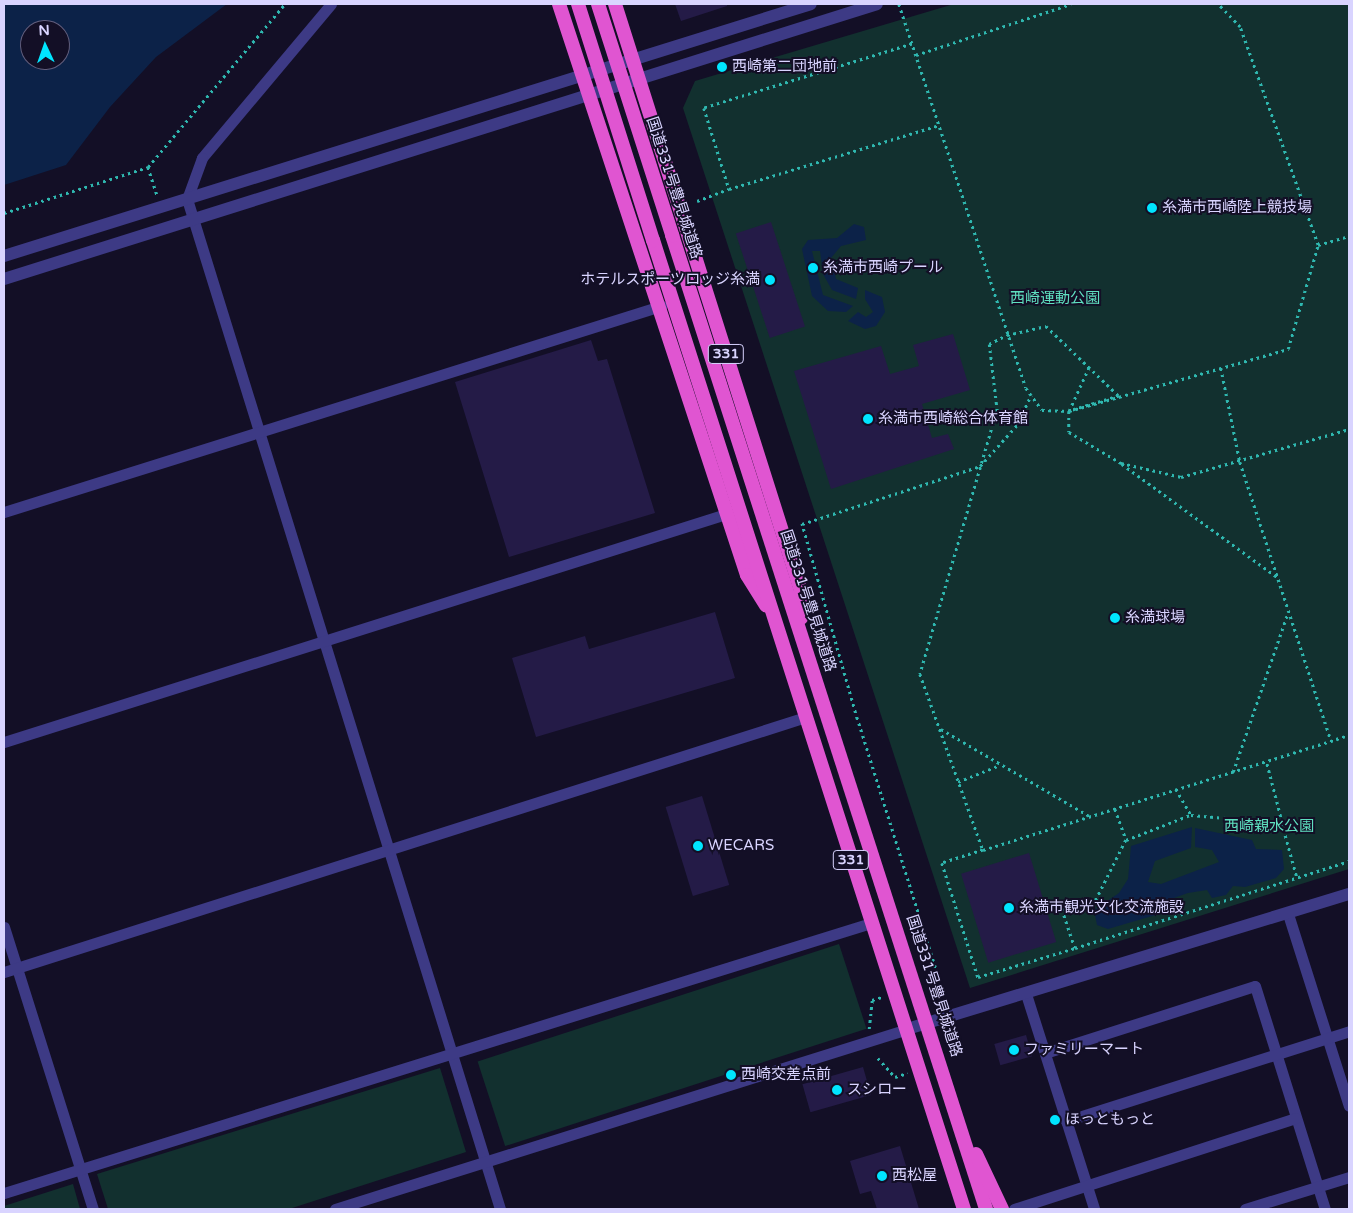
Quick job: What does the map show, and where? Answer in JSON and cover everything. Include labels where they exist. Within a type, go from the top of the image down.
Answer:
[{"type":"highway","name":"331","points":[[559,4],[747,575],[776,620]]},
{"type":"highway","name":"331","points":[[578,4],[776,620],[904,1030],[962,1206]]},
{"type":"highway","name":"国道331号豊見城道路","points":[[598,4],[964,1134],[986,1208]]},
{"type":"highway","name":"331","points":[[615,4],[801,591],[800,629]]},
{"type":"highway","name":"331","points":[[964,1134],[1002,1209]]},
{"type":"street","points":[[331,4],[202,158],[187,199],[191,220],[500,1209]]},
{"type":"street","points":[[4,256],[632,58],[811,4]]},
{"type":"street","points":[[4,279],[590,97],[877,4]]},
{"type":"street","points":[[4,512],[660,306]]},
{"type":"street","points":[[4,742],[322,640],[726,514]]},
{"type":"street","points":[[4,972],[387,848],[806,717]]},
{"type":"street","points":[[335,1209],[904,1030],[1349,894]]},
{"type":"street","points":[[1288,914],[1349,1106]]},
{"type":"street","points":[[4,1193],[451,1052],[871,923]]},
{"type":"street","points":[[4,927],[93,1209]]},
{"type":"street","points":[[1045,1053],[1255,986],[1325,1209]]},
{"type":"street","points":[[1026,994],[1094,1209]]},
{"type":"street","points":[[1066,1120],[1349,1031]]},
{"type":"street","points":[[1014,1209],[1296,1118]]},
{"type":"street","points":[[1245,1209],[1349,1177]]},
{"type":"path","points":[[4,213],[148,167],[285,4]]},
{"type":"path","points":[[899,4],[1007,335],[1031,395],[1042,410],[1069,411],[1288,349],[1318,245],[1240,27],[1218,4]]},
{"type":"path","points":[[916,55],[1071,4]]},
{"type":"path","points":[[730,189],[704,108],[912,44]]},
{"type":"path","points":[[697,201],[730,189],[939,126]]},
{"type":"path","points":[[148,167],[158,197]]},
{"type":"path","points":[[1318,245],[1349,236]]},
{"type":"path","points":[[983,850],[920,674],[997,411],[990,344],[1007,335],[1046,326],[1119,396],[1069,411]]},
{"type":"path","points":[[1089,367],[1069,411],[1068,432],[1121,463],[1278,578]]},
{"type":"path","points":[[1221,368],[1240,462],[1331,741],[1338,739]]},
{"type":"path","points":[[940,980],[857,719],[802,524],[980,466],[1018,425],[1031,395]]},
{"type":"path","points":[[997,411],[1018,425]]},
{"type":"path","points":[[1121,463],[1181,477],[1240,462],[1349,429]]},
{"type":"path","points":[[1233,772],[1288,610]]},
{"type":"path","points":[[939,728],[1089,817]]},
{"type":"path","points":[[1349,735],[942,863],[978,977],[1349,861]]},
{"type":"path","points":[[1266,761],[1297,878]]},
{"type":"path","points":[[958,782],[1000,765]]},
{"type":"path","points":[[1176,789],[1190,815]]},
{"type":"path","points":[[1115,809],[1126,840]]},
{"type":"path","points":[[1074,948],[1062,909],[1096,900],[1126,840],[1190,815],[1282,824]]},
{"type":"path","points":[[870,1033],[872,1000],[886,996]]},
{"type":"path","points":[[878,1058],[895,1077],[907,1073]]},
{"type":"green space","name":"西崎運動公園","points":[[954,4],[1349,4],[1349,869],[970,988],[683,108],[695,81]]},
{"type":"green space","points":[[839,944],[867,1029],[505,1146],[478,1061]]},
{"type":"green space","points":[[440,1068],[466,1152],[289,1209],[108,1209],[97,1174]]},
{"type":"green space","points":[[73,1184],[80,1209],[4,1209],[4,1206]]},
{"type":"water","points":[[4,4],[227,4],[156,57],[110,107],[66,165],[4,185]]},
{"type":"water","name":"糸満市西崎プール","points":[[854,224],[864,227],[866,240],[841,246],[831,258],[836,279],[858,288],[856,299],[832,290],[823,274],[820,251],[812,251],[823,295],[853,306],[846,312],[828,311],[812,296],[802,249],[808,240],[837,238]]},
{"type":"water","points":[[865,290],[882,297],[885,312],[876,326],[865,329],[848,321],[858,312],[866,317],[873,312],[865,299]]},
{"type":"water","points":[[1192,827],[1191,848],[1155,861],[1148,882],[1161,884],[1219,862],[1212,850],[1195,847],[1195,828],[1252,840],[1256,849],[1282,850],[1284,869],[1276,878],[1245,887],[1233,886],[1226,895],[1212,898],[1207,890],[1188,893],[1171,899],[1159,914],[1108,929],[1097,925],[1094,910],[1119,893],[1128,879],[1131,846]]},
{"type":"building","points":[[675,4],[727,4],[727,6],[681,21]]},
{"type":"building","name":"ホテルスポーツロッジ糸満","points":[[771,222],[805,327],[770,338],[736,233]]},
{"type":"building","name":"糸満市西崎総合体育館","points":[[953,334],[970,390],[922,404],[932,438],[948,434],[954,449],[831,489],[794,371],[881,346],[890,374],[919,366],[913,345]]},
{"type":"building","points":[[591,340],[598,361],[607,359],[655,513],[509,557],[455,382]]},
{"type":"building","points":[[715,612],[735,678],[536,737],[512,658],[585,636],[589,649]]},
{"type":"building","name":"WECARS","points":[[702,796],[729,885],[693,896],[666,807]]},
{"type":"building","name":"糸満市観光文化交流施設","points":[[1029,853],[1056,942],[988,963],[961,874]]},
{"type":"building","name":"ファミリーマート","points":[[1026,1035],[1032,1056],[1000,1065],[994,1044]]},
{"type":"building","name":"スシロー","points":[[863,1067],[871,1095],[810,1112],[802,1084]]},
{"type":"building","name":"西松屋","points":[[900,1146],[919,1209],[877,1209],[871,1191],[860,1194],[850,1161]]},
{"type":"place","name":"西崎第二団地前","points":[[722,67]]},
{"type":"place","name":"糸満市西崎陸上競技場","points":[[1152,208]]},
{"type":"place","name":"糸満市西崎プール","points":[[813,268]]},
{"type":"place","name":"ホテルスポーツロッジ糸満","points":[[770,280]]},
{"type":"place","name":"糸満市西崎総合体育館","points":[[868,419]]},
{"type":"place","name":"糸満球場","points":[[1115,618]]},
{"type":"place","name":"WECARS","points":[[698,846]]},
{"type":"place","name":"糸満市観光文化交流施設","points":[[1009,908]]},
{"type":"place","name":"ファミリーマート","points":[[1014,1050]]},
{"type":"place","name":"西崎交差点前","points":[[731,1075]]},
{"type":"place","name":"スシロー","points":[[837,1090]]},
{"type":"place","name":"ほっともっと","points":[[1055,1120]]},
{"type":"place","name":"西松屋","points":[[882,1176]]},
{"type":"park label","name":"西崎親水公園","points":[[1269,827]]}]
